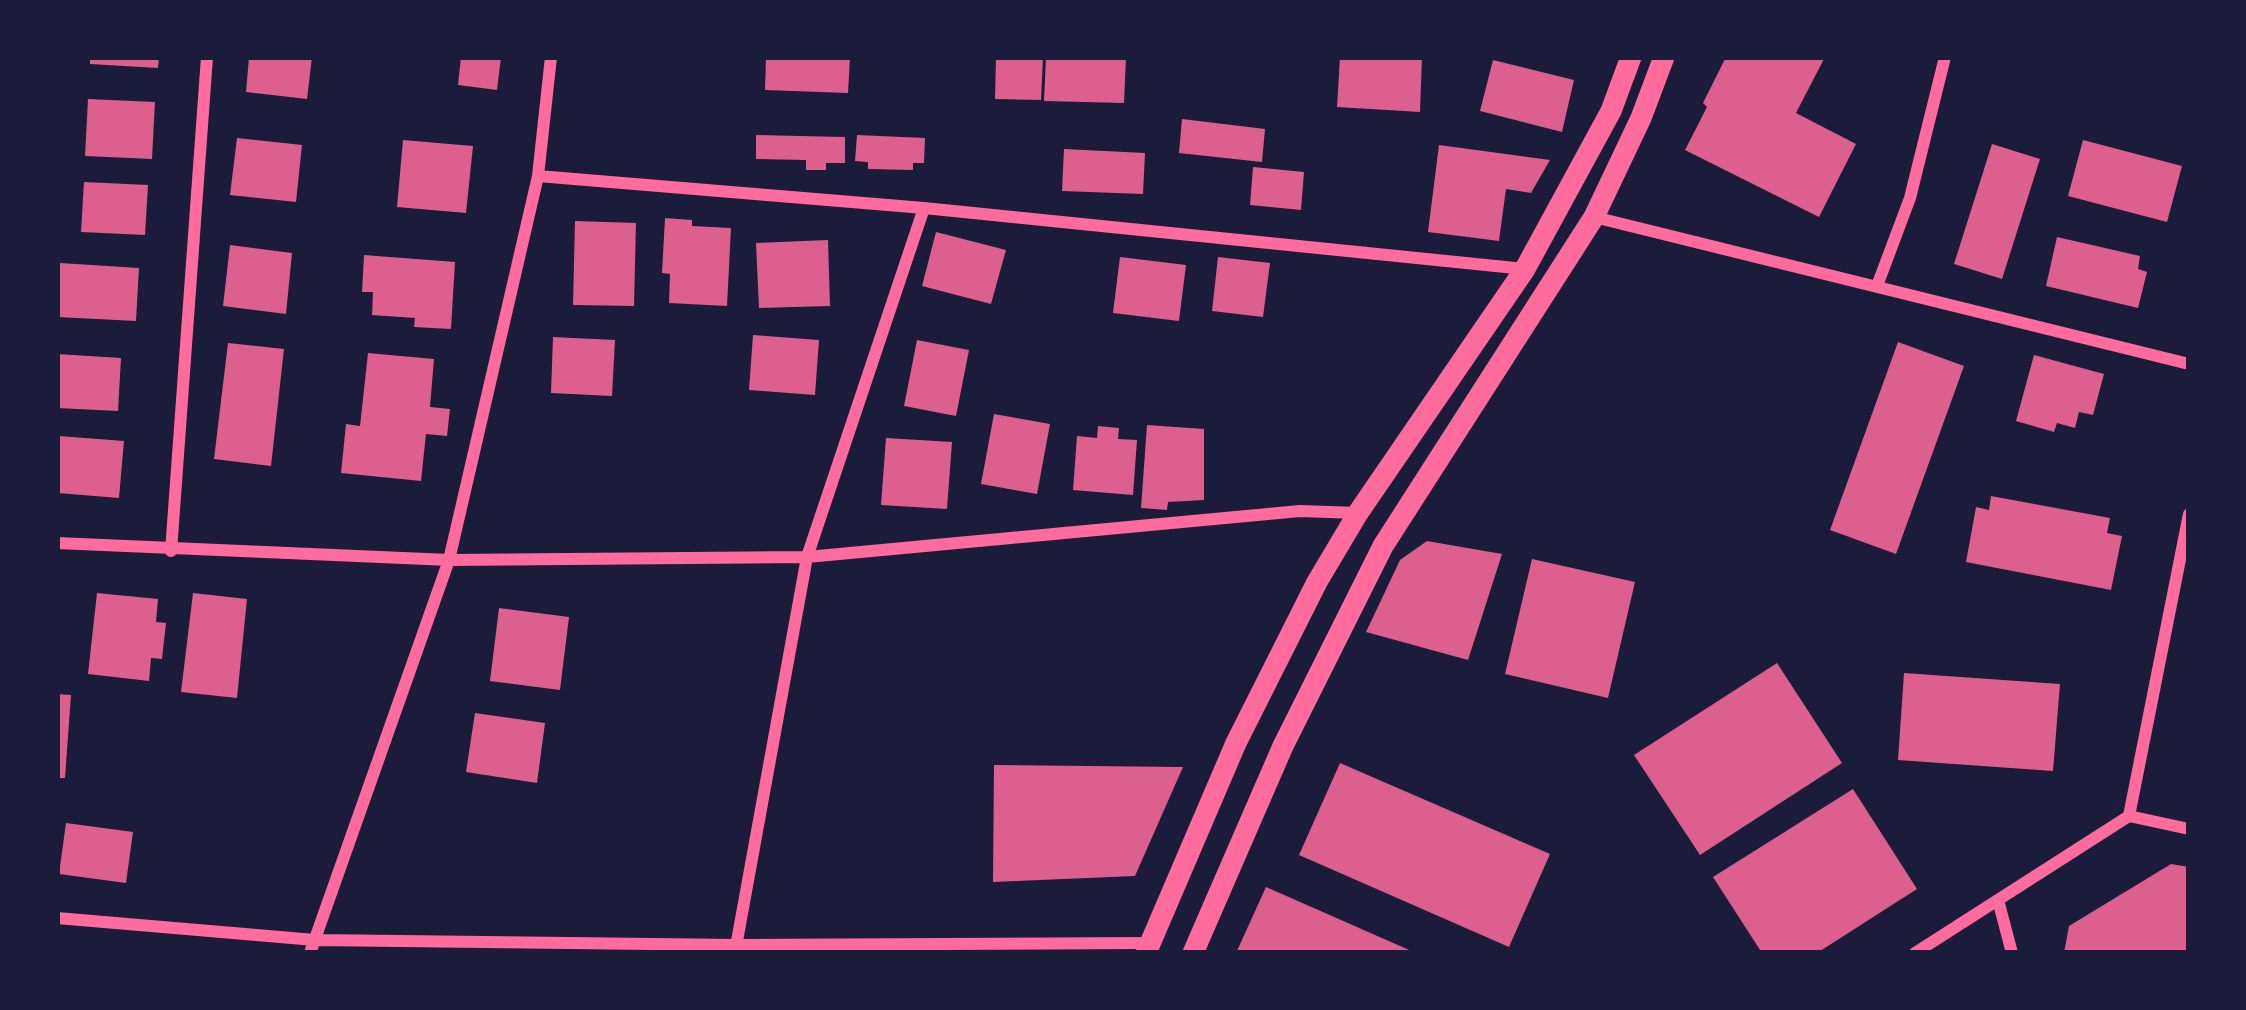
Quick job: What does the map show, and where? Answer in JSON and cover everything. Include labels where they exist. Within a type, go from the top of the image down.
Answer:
[{"type":"street","points":[[171,551],[207,57]]},
{"type":"street","points":[[312,946],[448,560],[538,176],[551,57]]},
{"type":"street","points":[[57,918],[312,946],[1147,948],[1236,743],[1316,582],[1525,269],[1611,111],[1631,57]]},
{"type":"street","points":[[1193,953],[1283,746],[1383,546],[1594,218],[1664,57]]},
{"type":"street","points":[[1877,286],[1910,198],[1945,57]]},
{"type":"street","points":[[538,176],[924,208],[1525,269]]},
{"type":"street","points":[[736,949],[807,556],[924,208]]},
{"type":"street","points":[[1594,218],[2189,364]]},
{"type":"street","points":[[57,543],[448,560],[807,556],[1300,511],[1358,513]]},
{"type":"street","points":[[2129,816],[2189,514]]},
{"type":"street","points":[[1915,953],[2129,816],[2189,829]]},
{"type":"street","points":[[1998,900],[2012,953]]},
{"type":"building","points":[[90,57],[159,57],[158,68],[90,64]]},
{"type":"building","points":[[249,57],[312,57],[307,99],[246,92]]},
{"type":"building","points":[[461,57],[501,57],[497,90],[458,85]]},
{"type":"building","points":[[766,57],[850,57],[848,93],[765,90]]},
{"type":"building","points":[[996,57],[1043,57],[1041,100],[995,99]]},
{"type":"building","points":[[1046,57],[1126,57],[1124,103],[1044,101]]},
{"type":"building","points":[[1340,57],[1422,57],[1420,112],[1337,107]]},
{"type":"building","points":[[1726,57],[1825,57],[1796,113],[1856,144],[1819,217],[1685,150]]},
{"type":"building","points":[[1493,60],[1574,80],[1562,132],[1480,111]]},
{"type":"building","points":[[88,99],[155,102],[152,159],[85,156]]},
{"type":"building","points":[[1182,119],[1265,129],[1262,162],[1179,153]]},
{"type":"building","points":[[756,135],[845,137],[845,163],[806,170],[806,160],[756,159]]},
{"type":"building","points":[[857,135],[925,138],[924,163],[913,163],[913,170],[868,169],[868,162],[855,161]]},
{"type":"building","points":[[237,138],[302,145],[296,202],[230,195]]},
{"type":"building","points":[[403,140],[473,146],[466,213],[397,207]]},
{"type":"building","points":[[2083,140],[2182,166],[2167,222],[2068,196]]},
{"type":"building","points":[[1992,144],[2040,159],[2002,279],[1954,264]]},
{"type":"building","points":[[1439,145],[1550,160],[1531,193],[1506,189],[1499,241],[1428,232]]},
{"type":"building","points":[[1064,149],[1145,153],[1143,194],[1062,191]]},
{"type":"building","points":[[1253,167],[1304,172],[1301,210],[1250,205]]},
{"type":"building","points":[[84,182],[148,185],[145,235],[81,232]]},
{"type":"building","points":[[665,218],[692,220],[692,226],[731,228],[727,306],[669,303],[670,274],[662,273]]},
{"type":"building","points":[[575,221],[636,223],[634,306],[573,305]]},
{"type":"building","points":[[936,232],[1006,250],[991,304],[922,286]]},
{"type":"building","points":[[2057,237],[2140,256],[2138,269],[2147,272],[2138,308],[2046,286]]},
{"type":"building","points":[[828,240],[830,306],[759,308],[756,243]]},
{"type":"building","points":[[230,245],[292,253],[286,314],[223,306]]},
{"type":"building","points":[[364,255],[455,262],[451,329],[414,327],[415,318],[372,315],[373,292],[362,292]]},
{"type":"building","points":[[1120,257],[1186,265],[1179,321],[1113,313]]},
{"type":"building","points":[[1218,257],[1270,263],[1263,317],[1212,311]]},
{"type":"building","points":[[60,263],[139,268],[136,321],[57,317]]},
{"type":"building","points":[[753,335],[819,340],[815,395],[749,390]]},
{"type":"building","points":[[553,337],[615,340],[612,396],[551,393]]},
{"type":"building","points":[[917,340],[969,350],[956,416],[904,406]]},
{"type":"building","points":[[1898,342],[1964,366],[1896,554],[1830,530]]},
{"type":"building","points":[[228,343],[284,349],[271,466],[214,459]]},
{"type":"building","points":[[368,353],[434,359],[430,407],[450,409],[447,436],[426,434],[421,481],[341,473],[346,424],[360,426]]},
{"type":"building","points":[[57,354],[121,358],[118,411],[57,408]]},
{"type":"building","points":[[2034,355],[2104,374],[2093,415],[2079,412],[2075,428],[2057,423],[2054,432],[2016,421]]},
{"type":"building","points":[[994,414],[1050,424],[1037,494],[981,484]]},
{"type":"building","points":[[1147,425],[1204,429],[1204,500],[1168,502],[1167,510],[1141,508]]},
{"type":"building","points":[[1098,426],[1119,428],[1118,439],[1137,440],[1133,495],[1073,490],[1077,436],[1097,438]]},
{"type":"building","points":[[59,436],[124,441],[119,498],[57,493]]},
{"type":"building","points":[[886,438],[952,442],[947,509],[881,505]]},
{"type":"building","points":[[1991,496],[2110,518],[2107,533],[2122,536],[2111,590],[1966,562],[1976,507],[1989,510]]},
{"type":"building","points":[[1427,541],[1502,554],[1468,660],[1366,632],[1400,560]]},
{"type":"building","points":[[1532,559],[1635,582],[1608,698],[1505,674]]},
{"type":"building","points":[[97,593],[158,599],[156,622],[166,623],[162,659],[151,658],[149,681],[88,674]]},
{"type":"building","points":[[193,593],[247,599],[237,698],[181,692]]},
{"type":"building","points":[[499,608],[569,617],[560,690],[490,681]]},
{"type":"building","points":[[1777,663],[1842,763],[1700,855],[1634,755]]},
{"type":"building","points":[[1904,673],[2060,684],[2053,771],[1898,760]]},
{"type":"building","points":[[57,694],[71,695],[65,778],[57,778]]},
{"type":"building","points":[[475,713],[545,723],[537,783],[466,772]]},
{"type":"building","points":[[1340,763],[1550,854],[1509,947],[1299,855]]},
{"type":"building","points":[[994,765],[1183,767],[1135,876],[993,882]]},
{"type":"building","points":[[1853,789],[1917,889],[1817,953],[1762,953],[1713,877]]},
{"type":"building","points":[[66,823],[133,832],[126,883],[59,874]]},
{"type":"building","points":[[2171,864],[2189,867],[2189,953],[2064,953],[2069,926]]},
{"type":"building","points":[[1266,887],[1416,953],[1236,953]]}]
